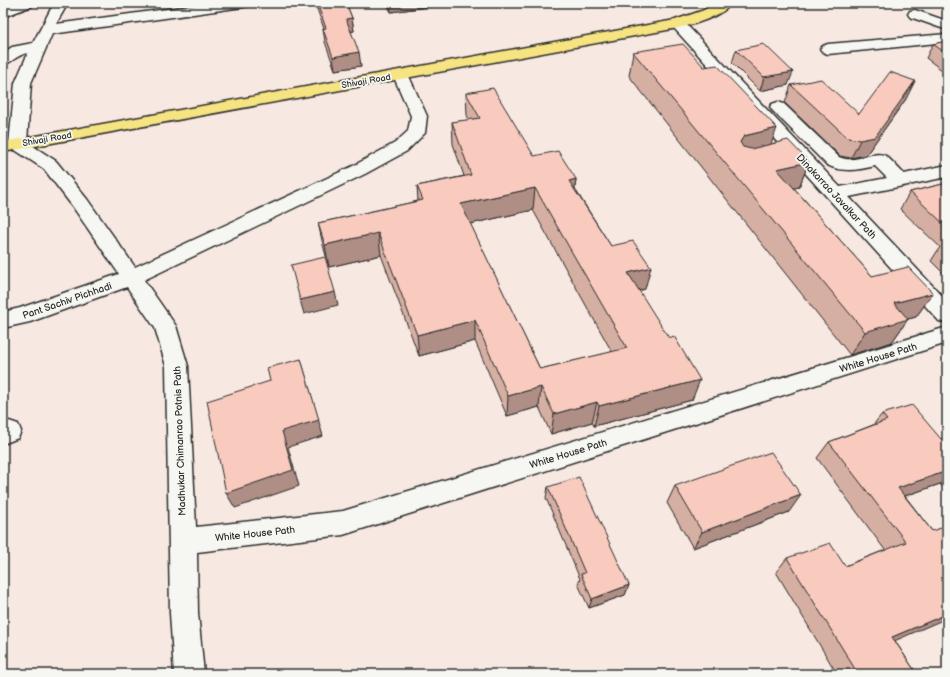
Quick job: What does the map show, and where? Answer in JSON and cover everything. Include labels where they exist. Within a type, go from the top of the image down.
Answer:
[{"type":"highway","name":"Shivaji Road","points":[[11,146],[678,24],[709,13],[726,3]]},
{"type":"street","points":[[3,13],[27,3]]},
{"type":"street","points":[[11,146],[23,83],[46,30],[61,3]]},
{"type":"street","points":[[46,30],[243,3]]},
{"type":"street","points":[[915,14],[947,26]]},
{"type":"street","name":"Dinakarrao Javalkar Path","points":[[678,24],[748,100],[789,154],[836,194],[947,315]]},
{"type":"street","points":[[828,49],[947,38]]},
{"type":"street","points":[[3,60],[17,50],[39,47]]},
{"type":"street","name":"Pant Sachiv Pichhadi","points":[[3,320],[22,316],[131,278],[359,170],[401,147],[416,133],[418,116],[401,75]]},
{"type":"street","points":[[748,100],[781,100],[833,161],[848,167],[879,160],[901,181]]},
{"type":"street","name":"Madhukar Chimanrao Potnis Path","points":[[11,146],[50,165],[80,203],[165,326],[177,366],[184,613],[189,674]]},
{"type":"street","points":[[836,194],[947,171]]},
{"type":"street","name":"White House Path","points":[[183,541],[343,523],[947,335]]},
{"type":"building","points":[[317,3],[346,3],[352,18],[346,19],[359,52],[333,57],[323,29],[326,28]]},
{"type":"building","points":[[947,41],[947,54],[933,44]]},
{"type":"building","points":[[683,44],[704,67],[717,65],[777,128],[744,136],[740,142],[743,147],[751,149],[788,140],[809,162],[777,169],[872,276],[908,267],[933,293],[894,303],[908,319],[865,332],[633,52]]},
{"type":"building","points":[[764,44],[793,72],[764,77],[736,50]]},
{"type":"building","points":[[890,72],[915,81],[875,137],[860,140],[848,138],[791,85],[821,79],[859,114]]},
{"type":"building","points":[[493,88],[534,156],[558,151],[576,179],[569,181],[611,246],[633,241],[651,267],[628,273],[669,338],[674,336],[700,380],[599,406],[597,402],[554,414],[541,387],[508,396],[475,320],[417,335],[378,233],[325,245],[318,223],[423,200],[417,186],[471,175],[452,122],[480,118],[466,93]],"holes":[[[535,188],[627,348],[540,369],[461,204]]]},
{"type":"building","points":[[947,183],[947,227],[910,192]]},
{"type":"building","points":[[947,243],[947,250],[942,245]]},
{"type":"building","points":[[325,257],[335,292],[300,300],[291,265]]},
{"type":"building","points":[[301,359],[319,420],[282,431],[293,470],[226,493],[207,401],[270,381],[267,368]]},
{"type":"building","points":[[912,405],[941,439],[947,437],[947,471],[898,488],[932,531],[947,526],[947,614],[892,637],[917,674],[858,674],[787,558],[830,543],[845,566],[906,542],[829,442],[887,420],[882,414]]},
{"type":"building","points":[[771,452],[801,495],[702,532],[675,486]]},
{"type":"building","points":[[579,477],[629,585],[592,599],[581,574],[585,573],[548,487]]}]
